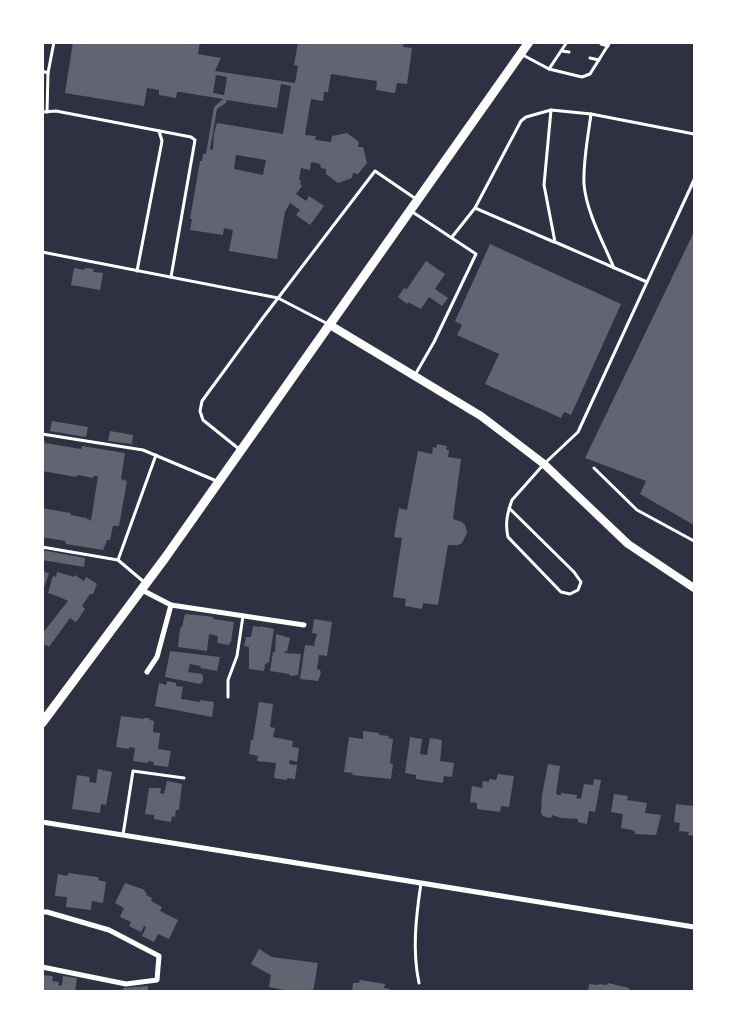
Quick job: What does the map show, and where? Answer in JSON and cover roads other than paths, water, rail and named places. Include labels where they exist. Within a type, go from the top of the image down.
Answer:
[{"type":"main road","points":[[42,723],[144,587],[529,42]]},
{"type":"street","points":[[330,326],[481,416],[544,464],[628,544],[694,588]]},
{"type":"street","points":[[144,587],[171,605],[304,624]]},
{"type":"street","points":[[147,672],[158,653],[171,605]]},
{"type":"street","points":[[42,822],[694,928]]},
{"type":"street","points":[[42,912],[109,930],[159,956],[157,980],[126,984],[42,967]]},
{"type":"lane","points":[[47,112],[48,73],[54,42]]},
{"type":"lane","points":[[549,69],[567,42]]},
{"type":"lane","points":[[601,44],[609,44]]},
{"type":"lane","points":[[521,54],[549,69],[582,77],[590,74],[609,44]]},
{"type":"lane","points":[[562,50],[568,52]]},
{"type":"lane","points":[[590,58],[599,60]]},
{"type":"lane","points":[[42,72],[48,73]]},
{"type":"lane","points":[[551,110],[544,185],[555,242]]},
{"type":"lane","points":[[452,237],[475,208],[521,121],[526,117],[551,110],[590,114],[694,134]]},
{"type":"lane","points":[[42,115],[43,112],[56,111],[192,137],[195,140],[171,277]]},
{"type":"lane","points":[[590,114],[584,185],[592,217],[614,268]]},
{"type":"lane","points":[[137,271],[162,141],[160,131]]},
{"type":"lane","points":[[241,451],[203,420],[200,412],[202,401],[375,171],[418,200]]},
{"type":"lane","points":[[509,508],[574,572],[581,582],[578,590],[570,594],[561,592],[508,538],[506,526],[509,508],[512,500],[544,464],[578,432],[694,180]]},
{"type":"lane","points":[[475,208],[647,282]]},
{"type":"lane","points":[[411,210],[476,254],[430,350],[414,376]]},
{"type":"lane","points":[[42,252],[278,298],[330,326]]},
{"type":"lane","points":[[42,434],[142,450],[219,482]]},
{"type":"lane","points":[[118,560],[156,455]]},
{"type":"lane","points":[[594,468],[637,510],[694,541]]},
{"type":"lane","points":[[42,547],[118,560],[144,587]]},
{"type":"lane","points":[[228,698],[228,680],[237,656],[243,616]]},
{"type":"lane","points":[[123,835],[133,771],[184,778]]},
{"type":"lane","points":[[419,983],[415,963],[415,940],[421,883]]}]
